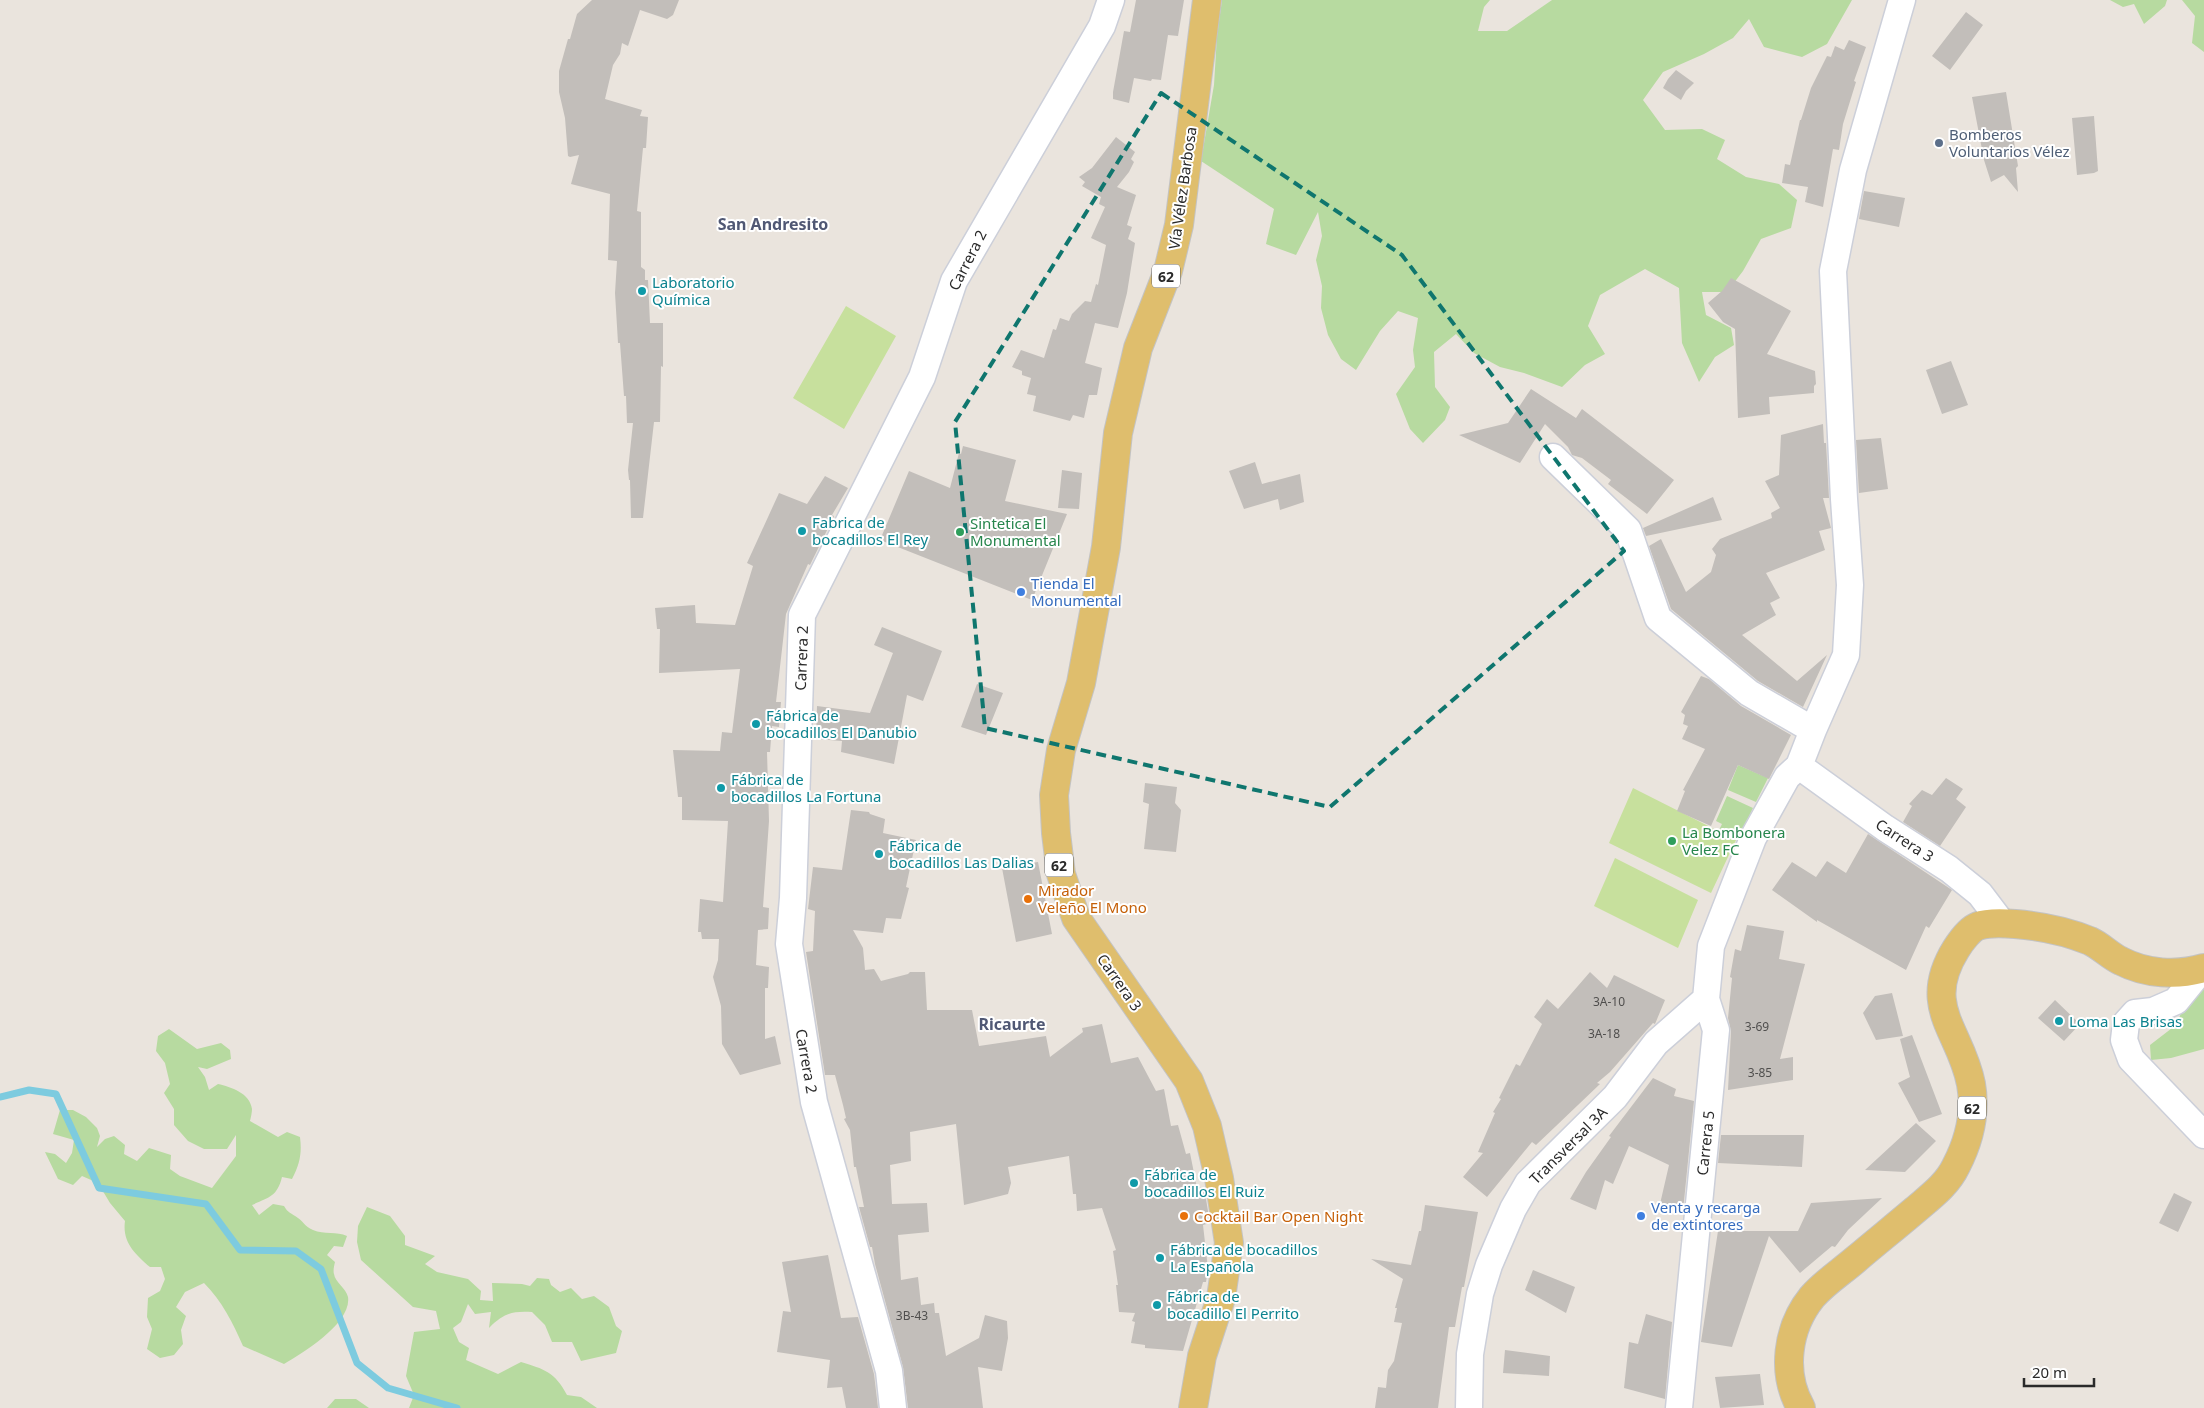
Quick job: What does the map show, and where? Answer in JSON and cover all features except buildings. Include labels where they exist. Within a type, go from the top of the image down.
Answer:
[{"type":"main road","name":"Vía Vélez Barbosa","points":[[1106,547],[1120,423],[1138,348],[1168,271],[1179,225],[1206,0]]},
{"type":"main road","name":"Carrera 3","points":[[1106,547],[1081,683],[1061,750],[1054,794],[1060,874],[1076,918],[1189,1081],[1198,1101],[1212,1146],[1222,1195],[1228,1243],[1221,1298],[1202,1356],[1192,1408]]},
{"type":"main road","name":"62","points":[[1801,1408],[1793,1388],[1789,1356],[1791,1340],[1803,1310],[1824,1285],[1944,1185],[1962,1155],[1972,1120],[1971,1084],[1960,1050],[1946,1022],[1942,1002],[1943,982],[1952,956],[1968,935],[1978,926],[2002,923],[2048,928],[2071,934],[2093,943],[2120,961],[2144,970],[2168,973],[2203,969]]},
{"type":"street","name":"Carrera 2","points":[[892,1408],[890,1371],[814,1102],[789,944],[794,870],[802,615],[922,377],[954,281],[1102,26],[1111,0]]},
{"type":"street","points":[[1706,1000],[1711,946],[1753,838],[1787,777],[1800,766],[1812,730],[1846,654],[1850,585],[1833,271],[1853,170],[1902,0]]},
{"type":"street","points":[[1553,457],[1628,530],[1658,618],[1749,692],[1812,730]]},
{"type":"street","name":"Carrera 3","points":[[1800,766],[1885,828],[1949,869],[1980,894],[2002,923]]},
{"type":"street","points":[[2203,969],[2176,1001],[2153,1011],[2135,1014],[2126,1023],[2124,1040],[2131,1059],[2204,1135]]},
{"type":"street","name":"Transversal 3A","points":[[1469,1408],[1470,1354],[1480,1294],[1500,1236],[1528,1183],[1615,1097],[1656,1043],[1706,1000]]},
{"type":"street","name":"Carrera 5","points":[[1679,1408],[1716,1030],[1706,1000]]},
{"type":"highlighted area","points":[[1161,93],[1402,255],[1624,551],[1330,807],[985,728],[955,422]]},
{"type":"green space","points":[[1222,0],[1490,0],[1484,7],[1478,31],[1507,31],[1552,0],[1852,0],[1827,44],[1802,57],[1764,47],[1749,19],[1733,38],[1704,54],[1663,72],[1643,100],[1665,130],[1702,129],[1725,140],[1717,159],[1746,177],[1779,184],[1797,200],[1791,228],[1761,239],[1743,271],[1727,292],[1702,292],[1706,315],[1731,328],[1734,345],[1715,357],[1699,382],[1682,343],[1679,288],[1645,269],[1600,295],[1588,326],[1605,354],[1585,365],[1562,387],[1524,373],[1500,367],[1474,353],[1456,334],[1434,352],[1435,387],[1450,407],[1445,420],[1423,443],[1410,429],[1396,394],[1415,367],[1413,350],[1418,318],[1398,311],[1380,331],[1356,370],[1341,359],[1328,335],[1321,308],[1322,286],[1316,260],[1322,236],[1318,212],[1296,255],[1266,244],[1274,209],[1201,161],[1214,85],[1217,36]]},
{"type":"green space","points":[[2110,0],[2167,0],[2165,6],[2144,24],[2134,4],[2123,7]]},
{"type":"green space","points":[[2182,0],[2204,0],[2204,52],[2192,43],[2195,16]]},
{"type":"green space","points":[[846,306],[896,336],[844,429],[793,398]]},
{"type":"green space","points":[[1738,765],[1768,778],[1756,802],[1728,790]]},
{"type":"green space","name":"La Bombonera Velez FC","points":[[1633,788],[1736,840],[1711,893],[1609,843]]},
{"type":"green space","points":[[1727,796],[1753,808],[1738,839],[1719,830],[1722,824],[1716,821]]},
{"type":"green space","points":[[1615,858],[1698,900],[1678,948],[1594,906]]},
{"type":"green space","points":[[2204,977],[2204,1049],[2171,1058],[2151,1060],[2150,1045],[2176,1025],[2182,1011]]},
{"type":"green space","points":[[169,1029],[197,1049],[221,1043],[230,1050],[231,1059],[207,1069],[198,1067],[205,1077],[209,1090],[218,1084],[239,1092],[250,1103],[252,1109],[250,1121],[278,1137],[287,1132],[300,1137],[300,1158],[292,1179],[282,1177],[278,1189],[272,1196],[252,1205],[259,1215],[273,1204],[284,1206],[288,1212],[313,1230],[347,1236],[343,1247],[334,1246],[327,1255],[335,1262],[335,1277],[348,1297],[347,1307],[335,1327],[303,1353],[284,1364],[243,1346],[227,1313],[204,1283],[185,1292],[176,1307],[186,1316],[181,1330],[183,1344],[174,1355],[160,1358],[147,1349],[152,1329],[147,1317],[148,1298],[160,1291],[165,1279],[161,1267],[150,1267],[131,1247],[126,1235],[125,1221],[110,1203],[98,1183],[82,1176],[73,1185],[58,1179],[45,1152],[55,1154],[66,1163],[72,1153],[74,1140],[53,1134],[60,1110],[73,1110],[86,1117],[97,1128],[100,1136],[97,1147],[105,1139],[114,1136],[125,1145],[124,1154],[137,1161],[149,1148],[171,1155],[170,1169],[180,1176],[212,1188],[236,1156],[236,1135],[227,1149],[204,1149],[188,1141],[174,1125],[174,1109],[164,1093],[170,1084],[165,1063],[156,1051],[158,1036]]},
{"type":"green space","points":[[367,1207],[390,1216],[405,1236],[405,1245],[435,1256],[425,1264],[437,1272],[468,1279],[481,1291],[480,1300],[493,1301],[492,1283],[530,1286],[537,1278],[549,1279],[551,1285],[560,1292],[571,1288],[582,1299],[594,1296],[609,1307],[616,1326],[622,1331],[616,1353],[581,1361],[572,1342],[552,1342],[545,1325],[532,1312],[509,1314],[499,1319],[489,1328],[491,1312],[475,1314],[468,1304],[461,1322],[453,1328],[459,1342],[469,1348],[466,1360],[498,1374],[521,1362],[536,1367],[553,1376],[563,1387],[567,1395],[581,1397],[597,1408],[409,1408],[414,1395],[406,1376],[414,1332],[440,1329],[436,1311],[413,1307],[361,1260],[357,1242],[358,1226]]},
{"type":"green space","points":[[335,1399],[356,1399],[369,1408],[327,1408]]},
{"type":"waterway","points":[[0,1097],[29,1090],[56,1094],[99,1188],[206,1204],[240,1250],[296,1251],[321,1269],[357,1363],[388,1388],[457,1408]]},
{"type":"place","name":"Bomberos Voluntarios Vélez","points":[[1939,143]]},
{"type":"place","name":"Laboratorio Química","points":[[642,291]]},
{"type":"place","name":"Fabrica de bocadillos El Rey","points":[[802,531]]},
{"type":"place","name":"Sintetica El Monumental","points":[[960,532]]},
{"type":"place","name":"Tienda El Monumental","points":[[1021,592]]},
{"type":"place","name":"Fábrica de bocadillos El Danubio","points":[[756,724]]},
{"type":"place","name":"Fábrica de bocadillos La Fortuna","points":[[721,788]]},
{"type":"place","name":"La Bombonera Velez FC","points":[[1672,841]]},
{"type":"place","name":"Fábrica de bocadillos Las Dalias","points":[[879,854]]},
{"type":"place","name":"Mirador Veleño El Mono","points":[[1028,899]]},
{"type":"place","name":"Loma Las Brisas","points":[[2059,1021]]},
{"type":"place","name":"Fábrica de bocadillos El Ruiz","points":[[1134,1183]]},
{"type":"place","name":"Cocktail Bar Open Night","points":[[1184,1216]]},
{"type":"place","name":"Venta y recarga de extintores","points":[[1641,1216]]},
{"type":"place","name":"Fábrica de bocadillos La Española","points":[[1160,1258]]},
{"type":"place","name":"Fábrica de bocadillo El Perrito","points":[[1157,1305]]},
{"type":"district","name":"San Andresito","points":[[773,224]]},
{"type":"district","name":"Ricaurte","points":[[1012,1024]]}]
